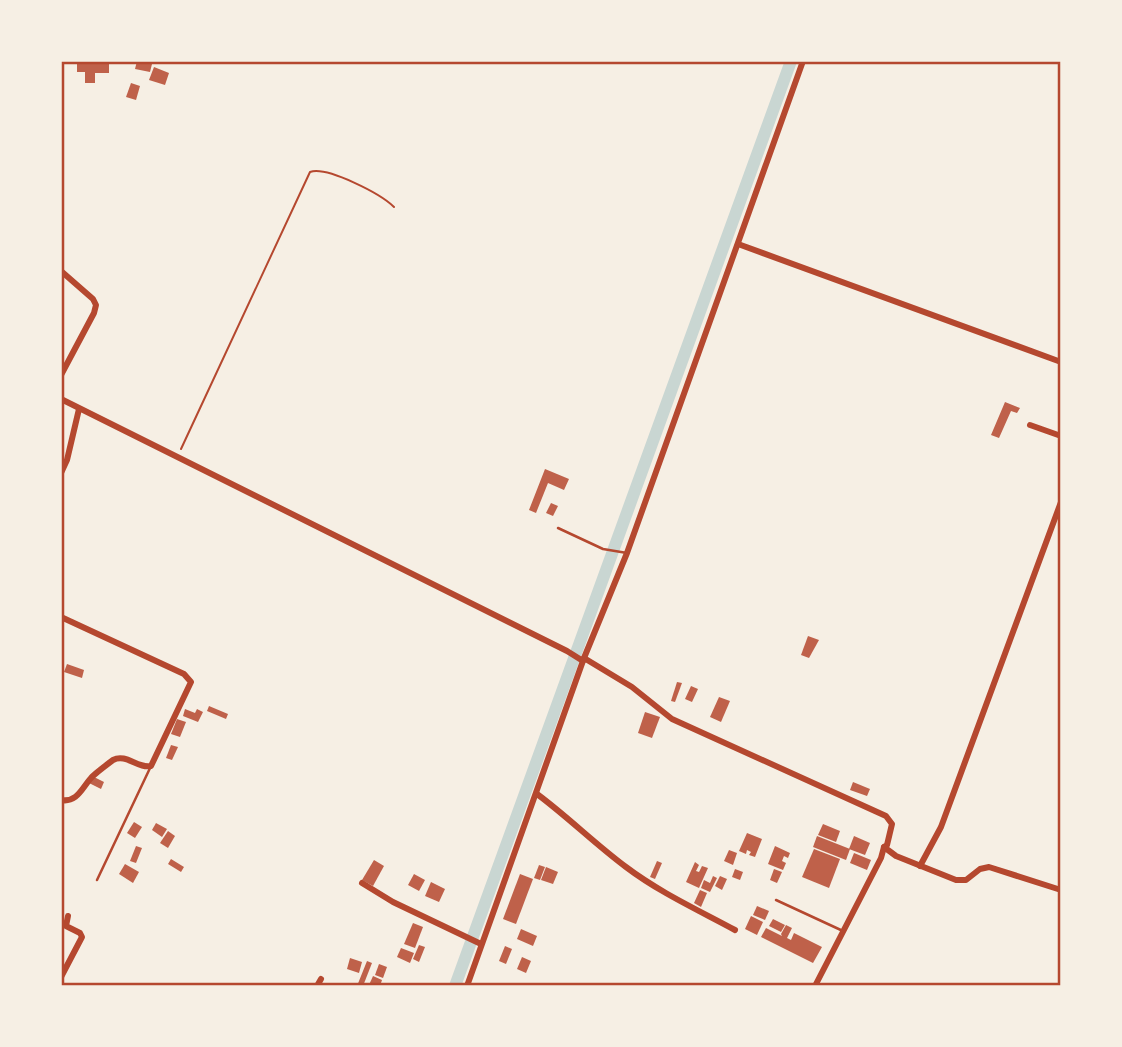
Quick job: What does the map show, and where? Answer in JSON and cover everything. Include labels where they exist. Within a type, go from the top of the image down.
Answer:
[{"type":"street","points":[[467,986],[479,943],[537,794],[583,660],[803,61]]},
{"type":"street","points":[[738,244],[1061,362]]},
{"type":"street","points":[[61,271],[93,299],[96,305],[61,375]]},
{"type":"street","points":[[61,400],[567,651],[638,692],[672,719],[886,816],[892,824],[887,845],[815,986]]},
{"type":"street","points":[[61,473],[68,460],[79,409]]},
{"type":"street","points":[[1030,425],[1061,436]]},
{"type":"street","points":[[920,866],[941,827],[1061,502]]},
{"type":"street","points":[[61,617],[189,677],[190,687],[151,766],[145,768],[125,759],[115,759],[93,775],[77,797],[68,801],[61,800]]},
{"type":"street","points":[[537,794],[628,869],[735,930]]},
{"type":"street","points":[[884,847],[890,853],[920,866],[963,880],[969,879],[980,869],[989,867],[1061,890]]},
{"type":"street","points":[[362,883],[393,902],[479,943]]},
{"type":"street","points":[[61,977],[82,937],[80,933],[66,926],[68,916]]},
{"type":"street","points":[[317,986],[321,978]]},
{"type":"lane","points":[[558,528],[610,551],[623,553]]},
{"type":"lane","points":[[97,880],[151,766]]},
{"type":"lane","points":[[776,900],[843,932]]},
{"type":"path","points":[[177,456],[310,172],[321,171],[378,193],[394,207]]},
{"type":"building","points":[[77,61],[109,61],[109,73],[95,73],[95,83],[85,83],[85,72],[77,72]]},
{"type":"building","points":[[137,61],[152,64],[150,72],[135,69]]},
{"type":"building","points":[[154,67],[169,73],[165,85],[149,80]]},
{"type":"building","points":[[131,83],[140,86],[136,100],[126,97]]},
{"type":"building","points":[[1005,402],[1020,408],[1017,413],[1011,411],[999,438],[991,435]]},
{"type":"building","points":[[545,469],[569,479],[564,490],[548,483],[536,513],[529,510]]},
{"type":"building","points":[[551,503],[558,506],[553,516],[546,513]]},
{"type":"building","points":[[808,636],[819,640],[809,658],[801,655]]},
{"type":"building","points":[[67,664],[84,670],[82,678],[64,672]]},
{"type":"building","points":[[677,682],[682,683],[675,702],[671,701]]},
{"type":"building","points":[[691,686],[698,689],[692,702],[685,699]]},
{"type":"building","points":[[719,697],[730,701],[721,722],[710,717]]},
{"type":"building","points":[[209,706],[228,714],[226,719],[207,711]]},
{"type":"building","points":[[185,709],[195,713],[197,709],[203,712],[198,722],[183,716]]},
{"type":"building","points":[[645,712],[660,717],[652,738],[638,733]]},
{"type":"building","points":[[177,719],[186,722],[180,737],[171,734]]},
{"type":"building","points":[[171,745],[178,747],[172,760],[166,758]]},
{"type":"building","points":[[92,776],[104,782],[101,789],[89,783]]},
{"type":"building","points":[[853,782],[870,789],[867,796],[850,790]]},
{"type":"building","points":[[134,822],[142,827],[135,838],[127,833]]},
{"type":"building","points":[[156,823],[167,829],[162,837],[152,830]]},
{"type":"building","points":[[823,824],[840,831],[836,842],[818,835]]},
{"type":"building","points":[[168,831],[175,836],[168,848],[160,843]]},
{"type":"building","points":[[747,833],[762,839],[755,857],[749,855],[751,852],[747,850],[746,854],[739,851]]},
{"type":"building","points":[[817,836],[850,849],[846,860],[813,847]]},
{"type":"building","points":[[854,836],[870,843],[865,855],[849,849]]},
{"type":"building","points":[[136,846],[142,848],[136,863],[130,861]]},
{"type":"building","points":[[775,846],[790,853],[788,858],[784,856],[782,861],[786,863],[783,870],[768,864]]},
{"type":"building","points":[[814,849],[840,859],[829,888],[802,877]]},
{"type":"building","points":[[729,850],[737,853],[733,865],[724,861]]},
{"type":"building","points":[[854,853],[871,860],[867,870],[850,863]]},
{"type":"building","points":[[171,859],[184,867],[181,872],[168,864]]},
{"type":"building","points":[[374,860],[384,866],[373,886],[362,880]]},
{"type":"building","points":[[657,861],[662,863],[655,879],[650,877]]},
{"type":"building","points":[[695,862],[699,865],[696,871],[699,872],[702,866],[708,868],[699,888],[686,882]]},
{"type":"building","points":[[125,864],[139,872],[133,883],[119,874]]},
{"type":"building","points":[[539,865],[545,867],[540,880],[534,878]]},
{"type":"building","points":[[546,867],[558,872],[553,884],[541,880]]},
{"type":"building","points":[[735,869],[743,872],[740,880],[732,877]]},
{"type":"building","points":[[774,869],[782,872],[777,883],[770,880]]},
{"type":"building","points":[[414,874],[425,880],[419,891],[408,885]]},
{"type":"building","points":[[520,874],[533,879],[516,924],[503,919]]},
{"type":"building","points":[[713,876],[717,878],[710,892],[701,888],[704,880],[710,883]]},
{"type":"building","points":[[720,876],[727,879],[722,890],[715,886]]},
{"type":"building","points":[[431,882],[445,889],[439,902],[425,896]]},
{"type":"building","points":[[700,890],[707,893],[701,907],[694,903]]},
{"type":"building","points":[[757,906],[769,911],[765,920],[753,915]]},
{"type":"building","points":[[751,916],[763,922],[757,935],[745,929]]},
{"type":"building","points":[[773,919],[785,925],[781,932],[769,926]]},
{"type":"building","points":[[413,923],[423,927],[415,948],[404,944]]},
{"type":"building","points":[[786,925],[792,928],[787,938],[791,940],[794,933],[822,947],[813,963],[761,937],[766,928],[782,936]]},
{"type":"building","points":[[521,929],[537,936],[533,946],[517,939]]},
{"type":"building","points":[[419,945],[425,947],[419,962],[413,959]]},
{"type":"building","points":[[505,946],[512,949],[506,964],[499,961]]},
{"type":"building","points":[[401,948],[414,953],[410,963],[397,957]]},
{"type":"building","points":[[522,957],[531,961],[526,973],[517,969]]},
{"type":"building","points":[[350,958],[362,962],[359,973],[347,969]]},
{"type":"building","points":[[367,961],[372,963],[363,986],[357,986]]},
{"type":"building","points":[[379,964],[387,967],[383,978],[375,975]]},
{"type":"building","points":[[373,976],[382,980],[380,986],[369,985]]},
{"type":"waterway","points":[[455,986],[791,61]]}]
